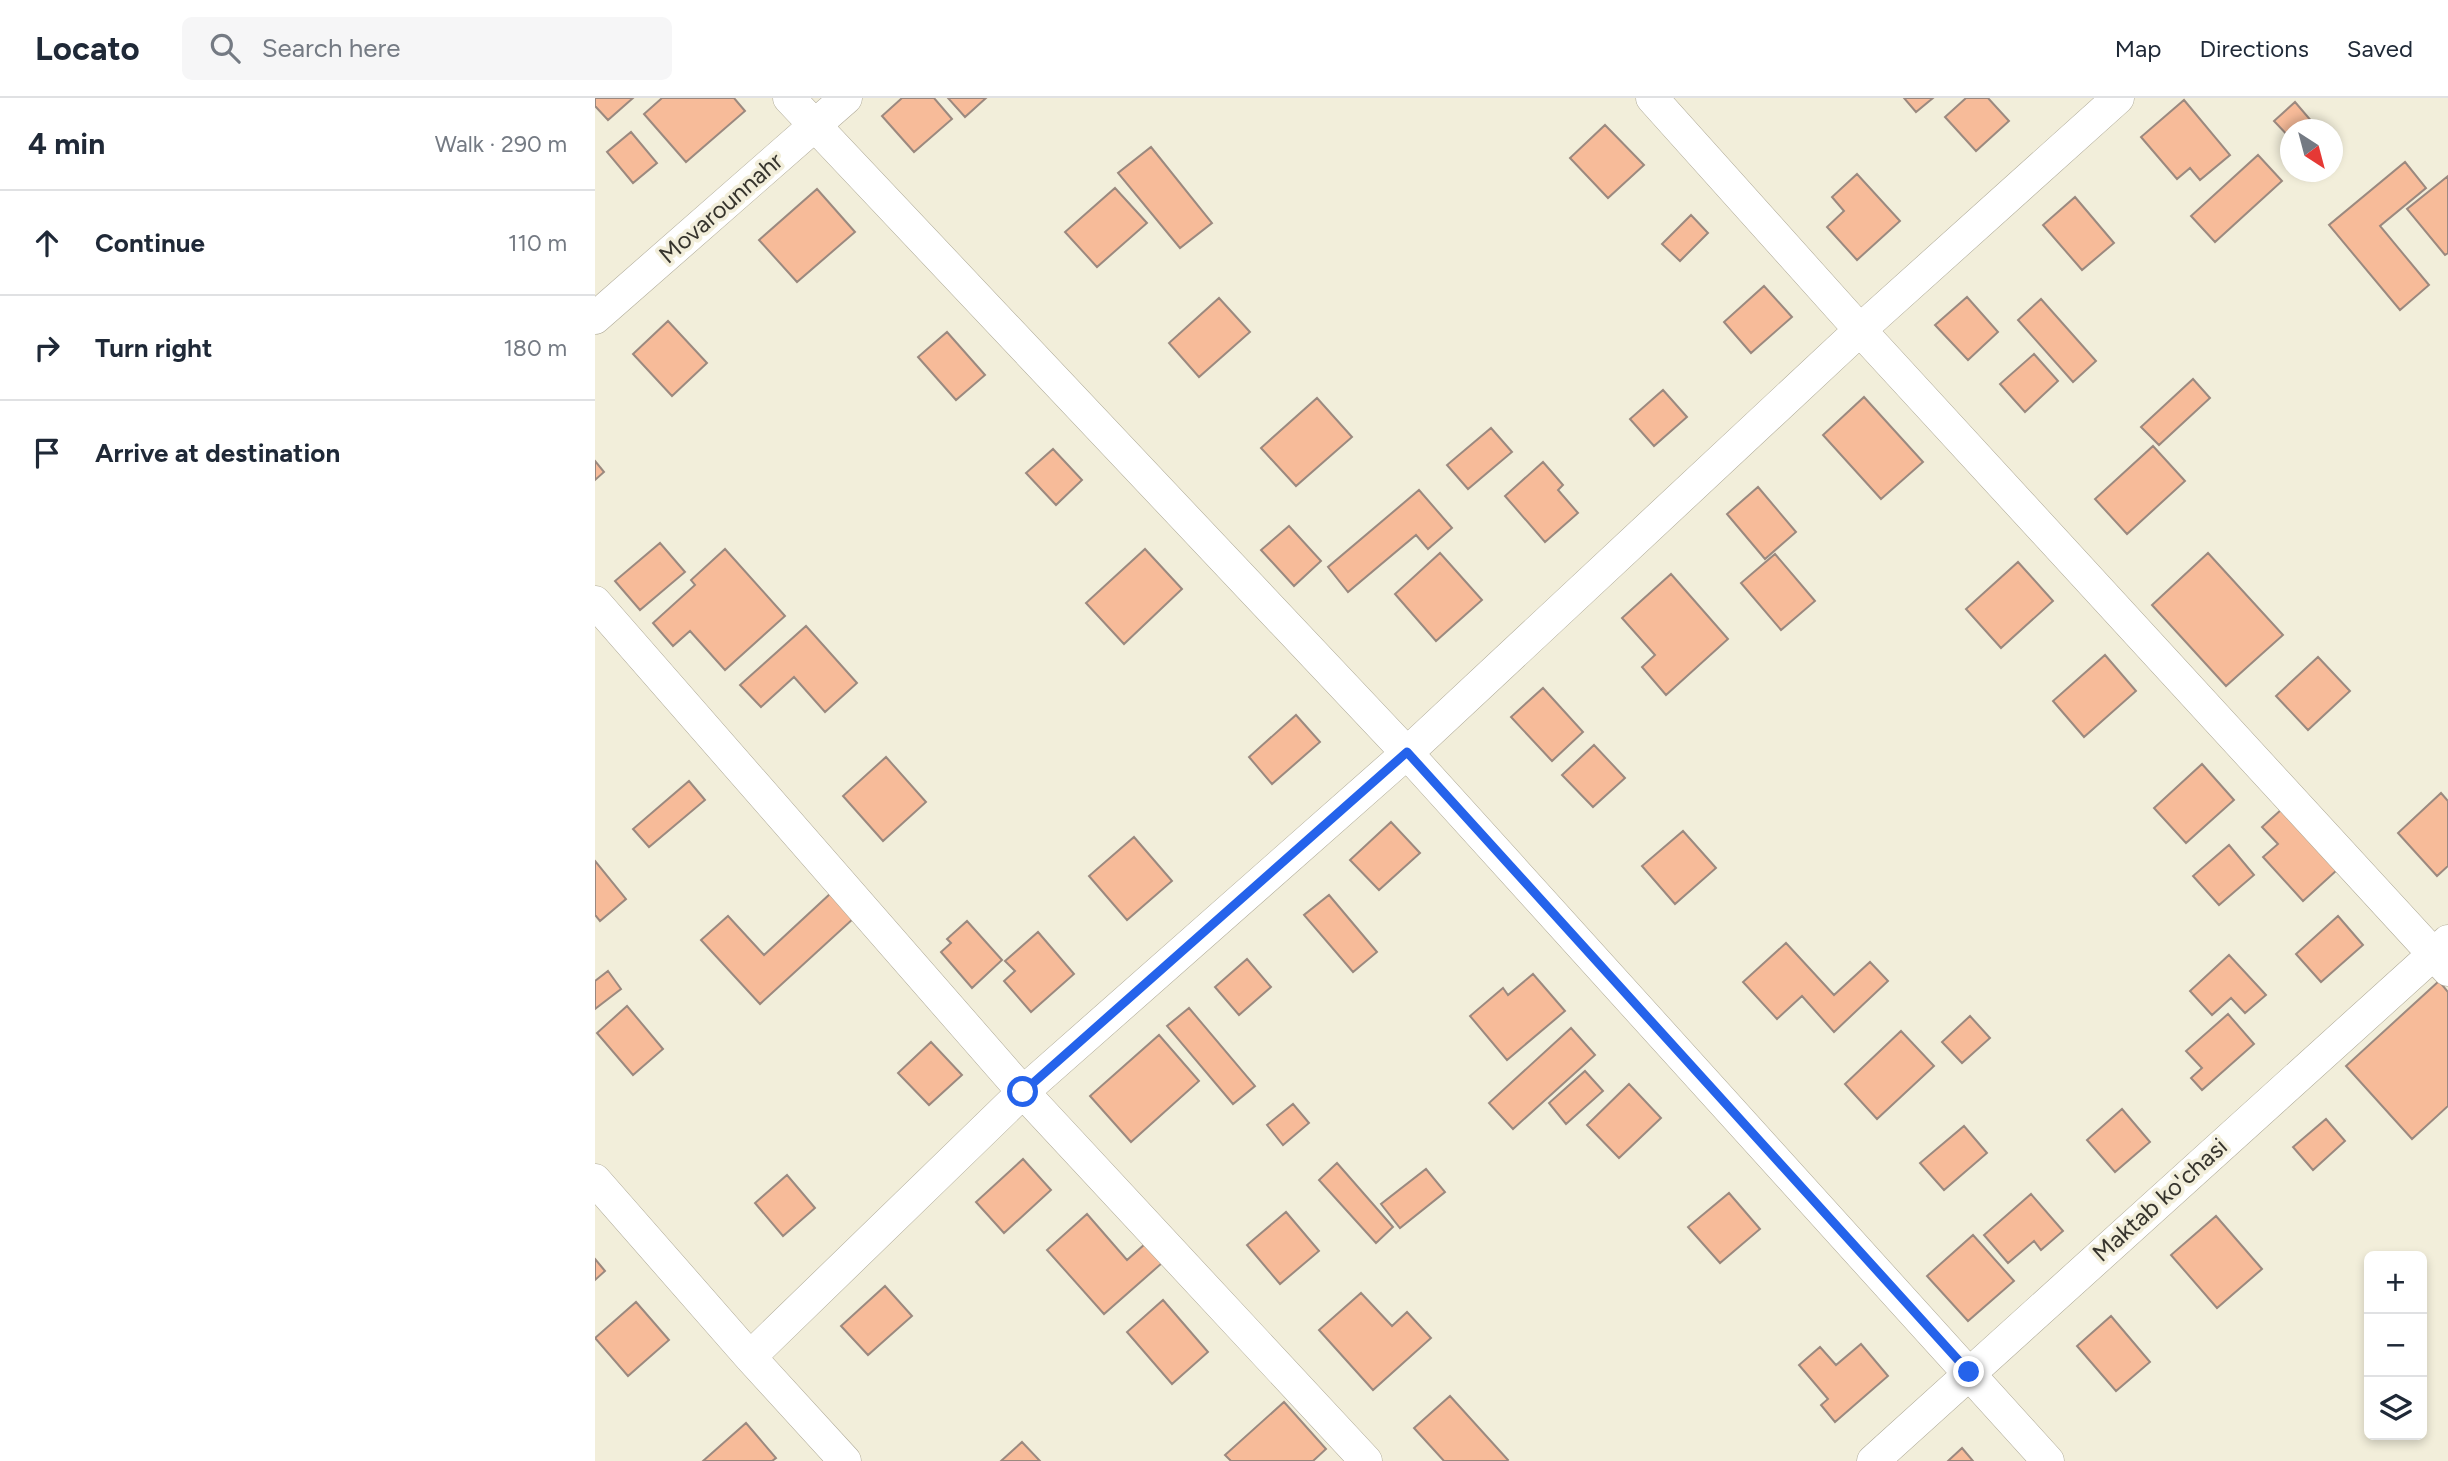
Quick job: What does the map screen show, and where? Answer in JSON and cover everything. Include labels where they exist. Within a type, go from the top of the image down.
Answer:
[{"type":"street","points":[[789,98],[1407,752],[2048,1461]]},
{"type":"street","name":"Movarounnahr","points":[[595,318],[846,98]]},
{"type":"street","points":[[1652,98],[1860,330],[2443,955]]},
{"type":"street","points":[[750,1357],[1023,1092],[1407,752],[1860,330],[2118,98]]},
{"type":"street","points":[[595,602],[1023,1092],[1366,1461]]},
{"type":"street","name":"Maktab ko'chasi","points":[[1873,1461],[1969,1372],[2443,955]]},
{"type":"street","points":[[595,1180],[845,1461]]},
{"type":"building","points":[[595,98],[633,98],[608,120],[595,106]]},
{"type":"building","points":[[662,98],[734,98],[745,111],[686,162],[644,114]]},
{"type":"building","points":[[902,98],[934,98],[952,119],[914,152],[882,116]]},
{"type":"building","points":[[948,98],[986,98],[965,117]]},
{"type":"building","points":[[1904,98],[1933,98],[1916,112]]},
{"type":"building","points":[[1966,98],[1988,98],[2009,121],[1976,151],[1945,117]]},
{"type":"building","points":[[2184,100],[2230,155],[2200,180],[2190,168],[2177,179],[2141,137]]},
{"type":"building","points":[[2295,102],[2310,119],[2280,119],[2280,127],[2274,121]]},
{"type":"building","points":[[1605,125],[1644,165],[1608,198],[1570,158]]},
{"type":"building","points":[[631,132],[657,163],[633,183],[607,152]]},
{"type":"building","points":[[1151,147],[1212,223],[1180,248],[1118,173]]},
{"type":"building","points":[[2258,155],[2280,179],[2281,182],[2215,242],[2191,216]]},
{"type":"building","points":[[2405,162],[2426,188],[2380,226],[2429,285],[2400,310],[2329,225]]},
{"type":"building","points":[[1857,174],[1900,221],[1857,260],[1827,227],[1844,211],[1832,197]]},
{"type":"building","points":[[2448,176],[2448,253],[2445,255],[2407,209]]},
{"type":"building","points":[[1115,188],[1147,223],[1097,267],[1065,232]]},
{"type":"building","points":[[817,189],[855,232],[797,282],[759,240]]},
{"type":"building","points":[[2075,197],[2114,243],[2082,270],[2043,225]]},
{"type":"building","points":[[1691,215],[1708,233],[1680,261],[1662,244]]},
{"type":"building","points":[[1764,286],[1792,317],[1751,353],[1724,322]]},
{"type":"building","points":[[1967,297],[1998,332],[1968,360],[1935,325]]},
{"type":"building","points":[[1219,298],[1250,332],[1199,377],[1169,343]]},
{"type":"building","points":[[2041,299],[2096,361],[2073,382],[2018,320]]},
{"type":"building","points":[[668,321],[707,363],[672,396],[633,354]]},
{"type":"building","points":[[947,332],[985,375],[956,400],[918,357]]},
{"type":"building","points":[[2034,354],[2058,381],[2025,412],[2000,384]]},
{"type":"building","points":[[2193,379],[2210,398],[2159,445],[2141,427]]},
{"type":"building","points":[[1663,390],[1687,417],[1654,446],[1630,419]]},
{"type":"building","points":[[1864,397],[1923,462],[1881,499],[1823,435]]},
{"type":"building","points":[[1317,398],[1352,437],[1296,486],[1261,448]]},
{"type":"building","points":[[1491,428],[1512,452],[1468,489],[1447,465]]},
{"type":"building","points":[[2153,446],[2185,481],[2127,534],[2095,499]]},
{"type":"building","points":[[1053,449],[1082,480],[1056,505],[1026,473]]},
{"type":"building","points":[[595,461],[604,472],[595,480]]},
{"type":"building","points":[[1543,462],[1563,485],[1558,490],[1578,513],[1545,542],[1505,496]]},
{"type":"building","points":[[1758,487],[1796,532],[1765,559],[1727,514]]},
{"type":"building","points":[[1419,490],[1452,528],[1428,549],[1416,535],[1348,592],[1328,567]]},
{"type":"building","points":[[1289,526],[1321,561],[1294,586],[1261,550]]},
{"type":"building","points":[[660,543],[685,572],[640,610],[615,581]]},
{"type":"building","points":[[725,549],[785,616],[725,670],[690,631],[673,646],[653,623],[695,585],[691,580]]},
{"type":"building","points":[[1145,549],[1182,589],[1124,644],[1086,603]]},
{"type":"building","points":[[1440,553],[1482,600],[1436,641],[1395,594]]},
{"type":"building","points":[[2208,553],[2283,635],[2226,686],[2152,605]]},
{"type":"building","points":[[1775,554],[1815,601],[1781,630],[1741,583]]},
{"type":"building","points":[[2018,562],[2053,601],[2001,648],[1966,609]]},
{"type":"building","points":[[1671,574],[1728,639],[1666,695],[1642,667],[1655,655],[1622,618]]},
{"type":"building","points":[[806,626],[857,683],[825,712],[794,677],[761,707],[740,685]]},
{"type":"building","points":[[2105,655],[2136,691],[2084,737],[2053,701]]},
{"type":"building","points":[[2318,657],[2350,691],[2308,730],[2276,696]]},
{"type":"building","points":[[1543,688],[1583,732],[1552,761],[1511,717]]},
{"type":"building","points":[[1296,715],[1320,742],[1272,784],[1249,757]]},
{"type":"building","points":[[1594,745],[1625,778],[1593,807],[1562,775]]},
{"type":"building","points":[[886,757],[926,802],[883,841],[843,796]]},
{"type":"building","points":[[2202,764],[2234,800],[2186,843],[2154,808]]},
{"type":"building","points":[[689,781],[705,800],[649,847],[633,829]]},
{"type":"building","points":[[2441,793],[2448,801],[2448,866],[2437,876],[2398,833]]},
{"type":"building","points":[[2282,809],[2337,870],[2303,901],[2263,857],[2278,844],[2262,827]]},
{"type":"building","points":[[1391,822],[1420,853],[1379,890],[1350,860]]},
{"type":"building","points":[[1683,831],[1716,868],[1675,904],[1642,866]]},
{"type":"building","points":[[1134,837],[1172,881],[1127,920],[1089,876]]},
{"type":"building","points":[[2229,845],[2254,875],[2219,905],[2193,876]]},
{"type":"building","points":[[595,861],[626,899],[600,921],[595,915]]},
{"type":"building","points":[[831,893],[854,918],[760,1004],[701,940],[728,916],[764,955]]},
{"type":"building","points":[[1329,895],[1377,952],[1353,972],[1304,915]]},
{"type":"building","points":[[2338,916],[2363,945],[2321,982],[2296,954]]},
{"type":"building","points":[[967,921],[1002,960],[972,988],[941,952],[951,943],[947,939]]},
{"type":"building","points":[[1038,932],[1074,974],[1031,1012],[1004,981],[1015,971],[1005,961]]},
{"type":"building","points":[[1786,943],[1834,995],[1870,962],[1888,981],[1834,1032],[1802,996],[1777,1019],[1743,982]]},
{"type":"building","points":[[2229,955],[2266,995],[2245,1013],[2231,998],[2212,1015],[2190,991]]},
{"type":"building","points":[[1247,959],[1271,987],[1239,1015],[1215,987]]},
{"type":"building","points":[[608,971],[621,989],[595,1009],[595,981]]},
{"type":"building","points":[[1533,974],[1565,1011],[1507,1060],[1470,1016],[1503,988],[1508,995]]},
{"type":"building","points":[[2439,981],[2448,992],[2448,1106],[2412,1139],[2346,1066]]},
{"type":"building","points":[[627,1006],[663,1049],[633,1075],[597,1033]]},
{"type":"building","points":[[1189,1008],[1255,1086],[1233,1104],[1167,1026]]},
{"type":"building","points":[[2228,1014],[2254,1044],[2202,1090],[2191,1078],[2202,1068],[2186,1051]]},
{"type":"building","points":[[1970,1016],[1990,1038],[1962,1063],[1942,1042]]},
{"type":"building","points":[[1571,1028],[1595,1055],[1513,1129],[1489,1103]]},
{"type":"building","points":[[1901,1031],[1934,1066],[1877,1119],[1845,1084]]},
{"type":"building","points":[[1159,1035],[1199,1081],[1131,1142],[1090,1096]]},
{"type":"building","points":[[931,1042],[962,1075],[929,1105],[898,1073]]},
{"type":"building","points":[[1585,1071],[1603,1091],[1566,1124],[1549,1103]]},
{"type":"building","points":[[1629,1084],[1661,1118],[1619,1158],[1587,1125]]},
{"type":"building","points":[[1293,1104],[1309,1123],[1283,1145],[1267,1125]]},
{"type":"building","points":[[2122,1109],[2150,1142],[2115,1172],[2087,1140]]},
{"type":"building","points":[[2326,1119],[2345,1141],[2313,1170],[2293,1147]]},
{"type":"building","points":[[1964,1126],[1987,1153],[1944,1190],[1920,1163]]},
{"type":"building","points":[[1023,1159],[1051,1190],[1004,1233],[976,1202]]},
{"type":"building","points":[[1337,1163],[1393,1227],[1376,1243],[1319,1180]]},
{"type":"building","points":[[1426,1169],[1445,1192],[1400,1228],[1381,1204]]},
{"type":"building","points":[[787,1175],[815,1208],[783,1236],[755,1203]]},
{"type":"building","points":[[1729,1193],[1760,1229],[1720,1263],[1688,1227]]},
{"type":"building","points":[[2031,1194],[2063,1231],[2041,1250],[2034,1241],[2008,1263],[1984,1235]]},
{"type":"building","points":[[1286,1212],[1319,1251],[1280,1284],[1247,1245]]},
{"type":"building","points":[[1087,1214],[1127,1260],[1145,1244],[1162,1263],[1104,1314],[1047,1250]]},
{"type":"building","points":[[2216,1216],[2262,1269],[2217,1308],[2171,1255]]},
{"type":"building","points":[[1973,1235],[2014,1281],[1968,1321],[1927,1276]]},
{"type":"building","points":[[595,1259],[605,1271],[595,1280]]},
{"type":"building","points":[[885,1286],[912,1316],[868,1355],[841,1326]]},
{"type":"building","points":[[1361,1293],[1392,1326],[1407,1312],[1431,1338],[1373,1390],[1319,1330]]},
{"type":"building","points":[[1163,1300],[1208,1352],[1172,1384],[1127,1332]]},
{"type":"building","points":[[636,1302],[669,1340],[628,1376],[595,1338]]},
{"type":"building","points":[[2111,1316],[2150,1362],[2116,1391],[2077,1346]]},
{"type":"building","points":[[1861,1344],[1888,1376],[1835,1422],[1821,1405],[1828,1399],[1799,1365],[1820,1347],[1836,1365]]},
{"type":"building","points":[[1450,1396],[1507,1461],[1444,1461],[1414,1428]]},
{"type":"building","points":[[1284,1402],[1326,1449],[1313,1461],[1231,1461],[1225,1455]]},
{"type":"building","points":[[746,1423],[776,1458],[772,1461],[703,1461]]},
{"type":"building","points":[[1022,1442],[1040,1461],[1001,1461]]},
{"type":"building","points":[[1962,1448],[1973,1461],[1948,1461]]},
{"type":"route","points":[[1023,1092],[1407,752],[1969,1372]]}]
